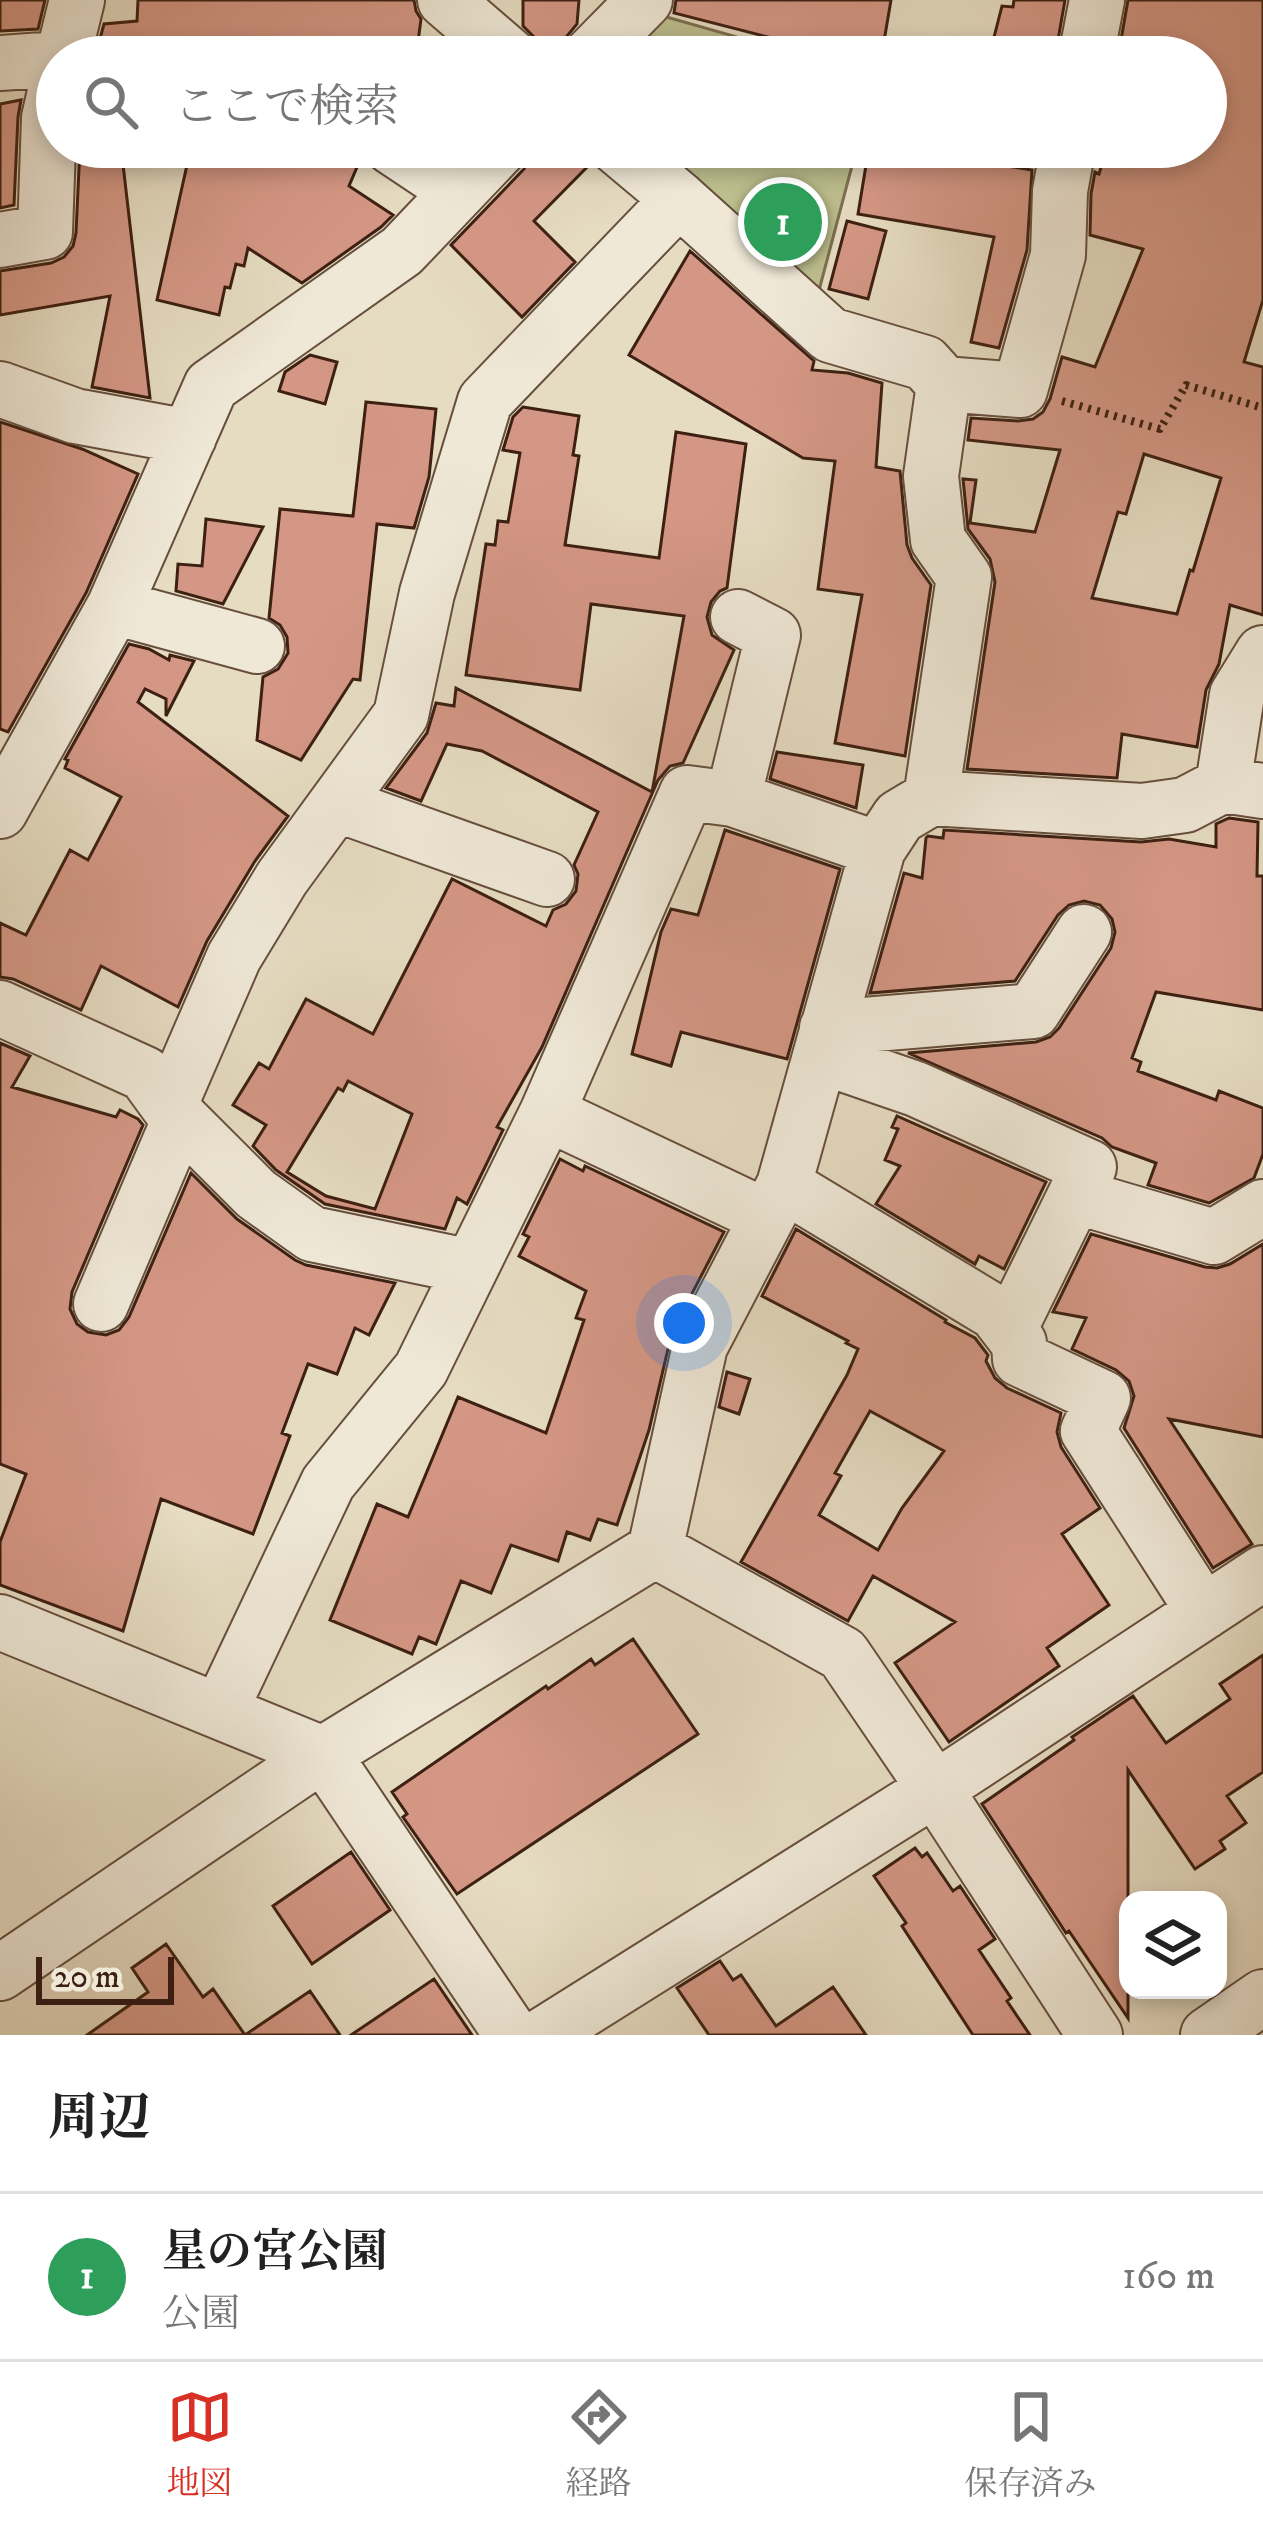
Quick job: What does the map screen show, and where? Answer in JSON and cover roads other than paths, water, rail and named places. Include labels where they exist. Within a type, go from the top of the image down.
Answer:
[{"type":"street","points":[[66,36],[77,0]]},
{"type":"street","points":[[445,0],[487,36]]},
{"type":"street","points":[[610,36],[645,0]]},
{"type":"street","points":[[1090,36],[1097,0]]},
{"type":"street","points":[[0,63],[36,60]]},
{"type":"street","points":[[0,241],[45,232],[50,168]]},
{"type":"street","points":[[424,168],[458,191]]},
{"type":"street","points":[[0,811],[114,607],[211,386],[402,251],[480,168]]},
{"type":"street","points":[[642,168],[830,335],[925,363],[944,384],[1020,389],[1058,255],[1064,168]]},
{"type":"street","points":[[101,1304],[235,957],[283,878],[401,715],[427,593],[485,401],[680,199]]},
{"type":"street","points":[[931,798],[964,577],[938,539],[935,518],[931,476],[944,384]]},
{"type":"street","points":[[0,389],[75,416],[189,437]]},
{"type":"street","points":[[114,607],[256,646]]},
{"type":"street","points":[[734,799],[773,635],[737,617]]},
{"type":"street","points":[[0,1973],[323,1754],[655,1550],[700,1346],[776,1201],[878,849],[899,817],[931,798],[1142,811],[1185,805],[1243,788],[1237,695],[1263,652]]},
{"type":"street","points":[[220,1711],[328,1484],[421,1369],[547,1113],[687,793],[734,799],[878,849]]},
{"type":"street","points":[[336,804],[547,879]]},
{"type":"street","points":[[824,1042],[1033,1011],[1084,932]]},
{"type":"street","points":[[0,1008],[145,1075],[175,1113],[256,1194],[312,1234],[471,1268]]},
{"type":"street","points":[[824,1042],[1089,1167],[1009,1330]]},
{"type":"street","points":[[547,1113],[776,1201],[996,1313],[1019,1343],[1020,1359],[1103,1398],[1088,1431],[1204,1612]]},
{"type":"street","points":[[1075,1196],[1214,1238],[1263,1208]]},
{"type":"street","points":[[655,1550],[843,1654],[1095,2035]]},
{"type":"street","points":[[543,2035],[935,1789],[1263,1573]]},
{"type":"street","points":[[0,1622],[323,1754],[512,2035]]},
{"type":"street","points":[[1208,2035],[1263,1997]]},
{"type":"place","name":"星の宮公園","points":[[783,222]]}]
